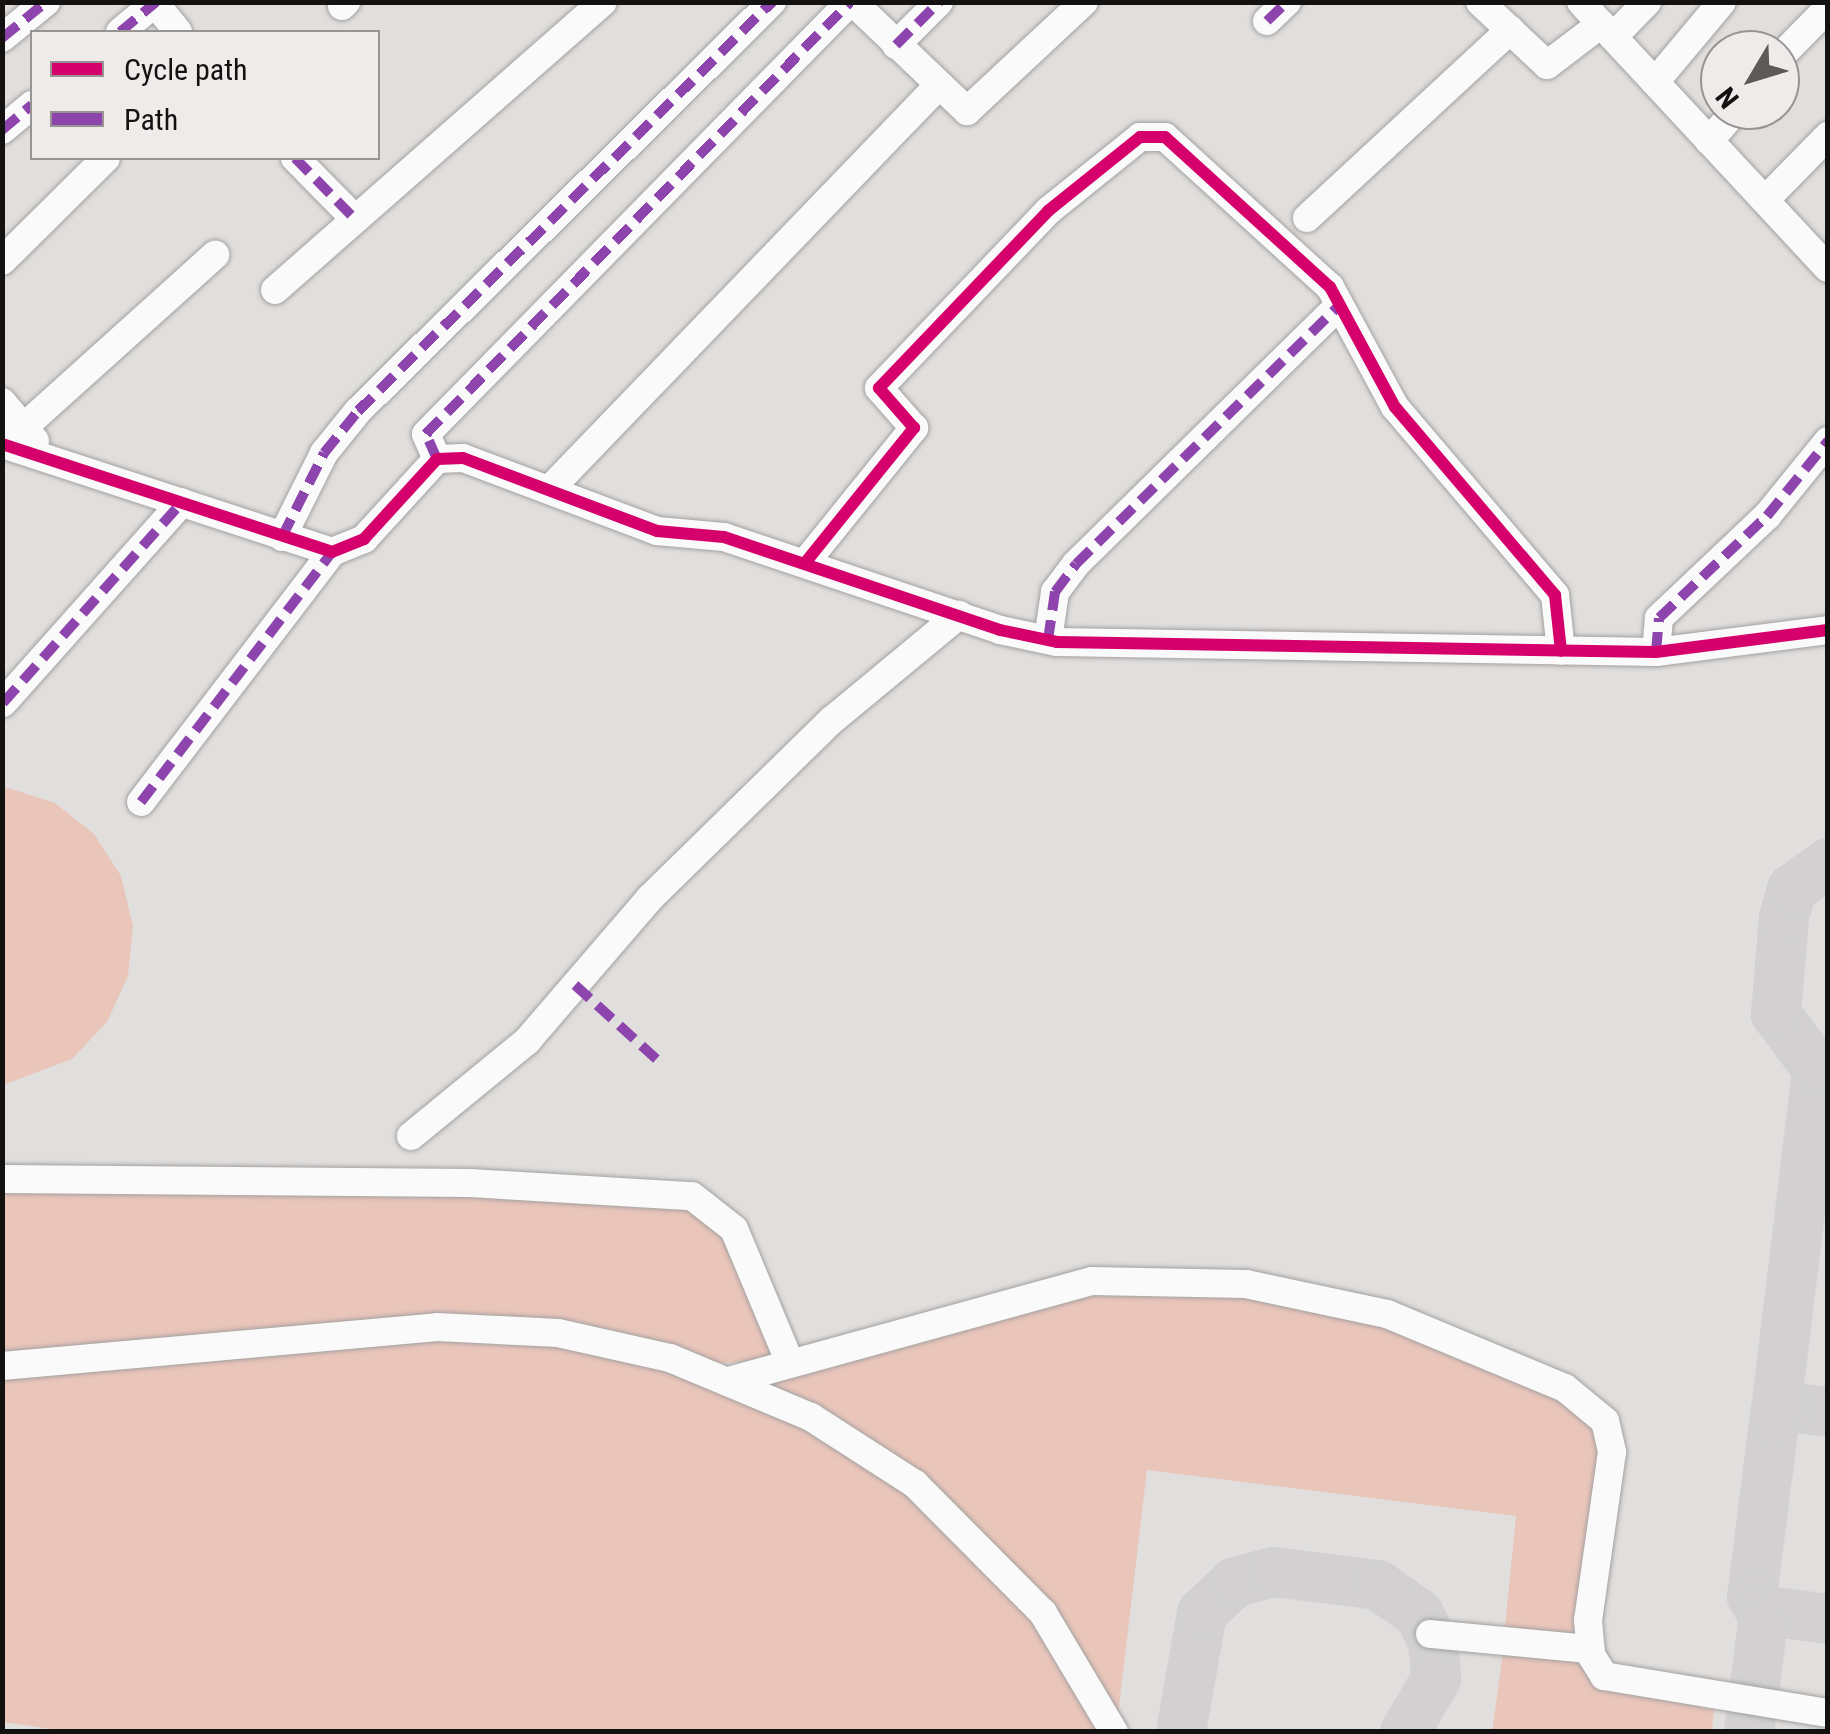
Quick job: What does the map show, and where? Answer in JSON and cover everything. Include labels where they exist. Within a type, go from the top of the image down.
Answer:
[{"type":"street","points":[[2,38],[46,2]]},
{"type":"street","points":[[275,290],[603,2]]},
{"type":"street","points":[[282,537],[324,452],[358,410],[772,2]]},
{"type":"street","points":[[436,458],[426,434],[852,2],[967,111],[1084,2]]},
{"type":"street","points":[[896,46],[939,2]]},
{"type":"street","points":[[1480,2],[1547,65],[1647,2]]},
{"type":"street","points":[[1581,2],[1764,200],[1825,259]]},
{"type":"street","points":[[1655,82],[1722,2]]},
{"type":"street","points":[[122,30],[155,3],[176,30]]},
{"type":"street","points":[[1800,37],[1828,8]]},
{"type":"street","points":[[1307,218],[1510,30]]},
{"type":"street","points":[[549,490],[938,85]]},
{"type":"street","points":[[2,130],[30,107]]},
{"type":"street","points":[[1710,141],[1719,130]]},
{"type":"street","points":[[1764,200],[1828,136]]},
{"type":"street","points":[[805,563],[914,428],[878,388],[978,277],[1140,137],[1165,137],[1270,225],[1339,306],[1395,407],[1556,594],[1561,651]]},
{"type":"street","points":[[2,261],[104,160]]},
{"type":"street","points":[[297,160],[354,218]]},
{"type":"street","points":[[10,438],[215,254]]},
{"type":"street","points":[[1048,640],[1055,592],[1076,564],[1339,306]]},
{"type":"street","points":[[2,402],[10,438]]},
{"type":"street","points":[[10,438],[45,454],[332,552]]},
{"type":"street","points":[[1656,652],[1659,618],[1756,528],[1828,442]]},
{"type":"street","points":[[142,802],[332,552],[364,539],[436,458],[463,458],[657,531],[724,537],[958,615],[1048,640],[1133,648],[1656,652],[1828,630]]},
{"type":"street","points":[[3,703],[182,502]]},
{"type":"street","points":[[411,1136],[528,1042],[650,898],[832,720],[958,615]]},
{"type":"street","points":[[2,1179],[470,1183],[692,1196],[734,1229],[790,1363]]},
{"type":"street","points":[[732,1380],[1038,1292],[1123,1279],[1287,1290],[1418,1324],[1565,1388],[1595,1408],[1611,1432],[1590,1650],[1616,1682],[1828,1713]]},
{"type":"street","points":[[2,1366],[479,1327],[586,1338],[732,1380],[843,1434],[941,1506],[1043,1613],[1114,1732]]},
{"type":"street","points":[[1430,1634],[1590,1650]]},
{"type":"shaded area","points":[[2,786],[55,803],[94,834],[121,876],[133,926],[128,976],[107,1022],[72,1059],[3,1085]]},
{"type":"shaded area","points":[[3,1187],[648,1198],[715,1215],[773,1349],[766,1359],[722,1363],[556,1327],[3,1358]]},
{"type":"shaded area","points":[[1177,1286],[1336,1308],[1578,1405],[1603,1442],[1578,1623],[1570,1633],[1504,1637],[1516,1516],[1147,1470],[1118,1715],[995,1550],[767,1390],[764,1378],[1054,1295]]},
{"type":"shaded area","points":[[417,1334],[512,1337],[693,1374],[787,1413],[910,1492],[1029,1608],[1105,1731],[72,1732],[3,1722],[3,1374]]},
{"type":"shaded area","points":[[1504,1645],[1577,1658],[1595,1686],[1714,1710],[1712,1731],[1492,1732]]},
{"type":"taxiway","points":[[1775,1418],[1817,1069],[1776,1014],[1784,917],[1792,889],[1828,863]]},
{"type":"taxiway","points":[[1828,1412],[1788,1407],[1775,1415],[1752,1597],[1760,1610],[1828,1619]]},
{"type":"taxiway","points":[[1181,1732],[1202,1613],[1235,1582],[1274,1572],[1378,1585],[1419,1614],[1433,1641],[1436,1679],[1405,1732]]},
{"type":"taxiway","points":[[1749,1732],[1763,1623]]},
{"type":"marked path","points":[[2,38],[46,2]]},
{"type":"marked path","points":[[122,30],[156,2]]},
{"type":"marked path","points":[[282,537],[324,453],[358,411],[772,2]]},
{"type":"marked path","points":[[437,459],[426,434],[850,2]]},
{"type":"marked path","points":[[896,45],[939,2]]},
{"type":"marked path","points":[[1267,21],[1287,2]]},
{"type":"marked path","points":[[2,130],[30,107]]},
{"type":"marked path","points":[[297,160],[354,218]]},
{"type":"marked path","points":[[1048,640],[1055,592],[1076,564],[1339,306]]},
{"type":"marked path","points":[[1656,652],[1659,618],[1767,516],[1828,441]]},
{"type":"marked path","points":[[3,703],[182,502]]},
{"type":"marked path","points":[[141,802],[332,552]]},
{"type":"marked path","points":[[575,985],[663,1065]]},
{"type":"cycle path","points":[[805,563],[914,428],[879,388],[1048,211],[1140,137],[1165,137],[1330,287],[1395,407],[1555,595],[1561,651]]},
{"type":"cycle path","points":[[2,444],[332,552],[364,539],[437,459],[463,458],[657,531],[724,537],[1000,630],[1057,642],[1656,652],[1828,630]]}]
